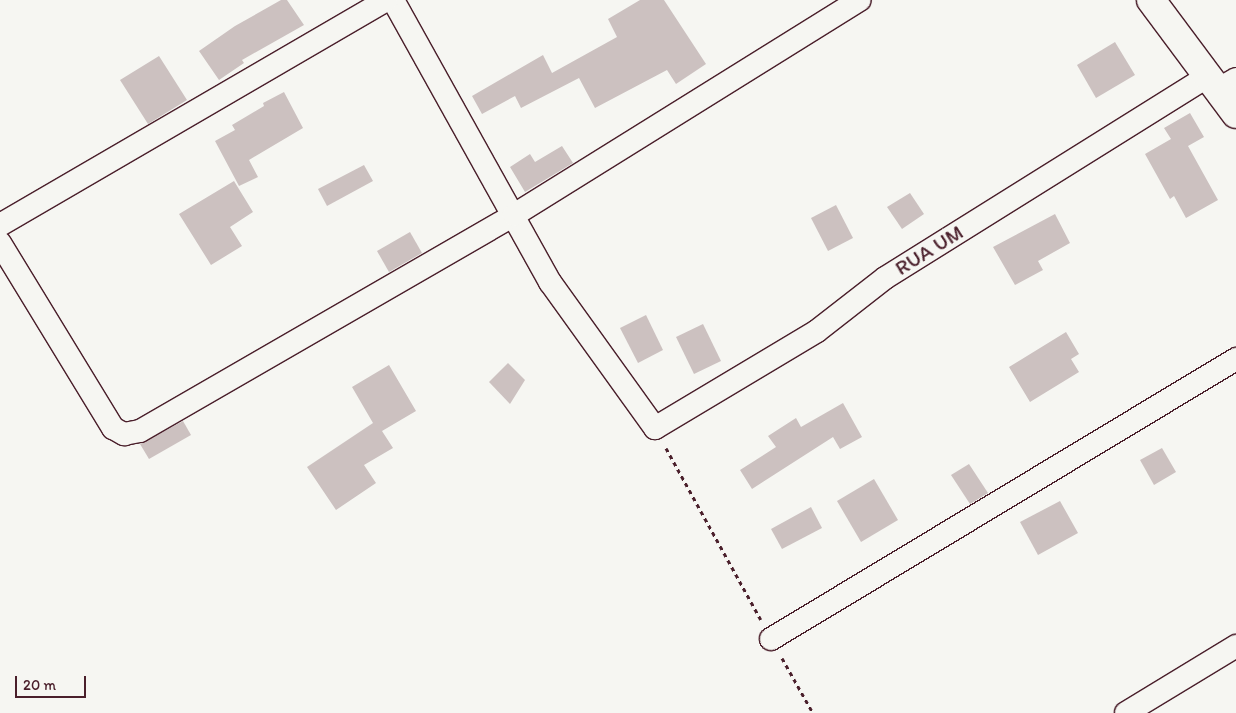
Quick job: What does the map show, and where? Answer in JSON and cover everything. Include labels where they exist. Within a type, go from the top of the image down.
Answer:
[{"type":"street","points":[[0,225],[386,0]]},
{"type":"street","points":[[393,0],[550,282],[580,328],[655,428]]},
{"type":"street","points":[[0,243],[103,414],[113,428],[124,434],[156,423],[514,216],[859,0]]},
{"type":"street","points":[[1151,0],[1220,82],[1236,114]]},
{"type":"street","name":"RUA UM","points":[[655,428],[817,332],[885,278],[1220,82]]},
{"type":"street","points":[[771,639],[1236,359]]},
{"type":"street","points":[[1126,713],[1236,646]]},
{"type":"path","points":[[655,428],[813,713]]},
{"type":"building","points":[[281,0],[287,0],[304,25],[242,60],[244,63],[219,80],[199,51],[235,26]]},
{"type":"building","points":[[640,0],[664,0],[706,64],[676,84],[667,70],[595,108],[579,78],[521,108],[515,96],[482,114],[472,96],[543,55],[552,73],[617,37],[608,19]]},
{"type":"building","points":[[1115,42],[1135,75],[1096,98],[1077,65]]},
{"type":"building","points":[[159,56],[187,100],[148,124],[120,80]]},
{"type":"building","points":[[284,92],[303,128],[249,160],[258,177],[239,186],[215,141],[235,130],[232,125],[264,106],[263,103]]},
{"type":"building","points":[[1190,113],[1204,137],[1188,146],[1218,200],[1186,218],[1174,196],[1170,199],[1145,154],[1171,139],[1164,128]]},
{"type":"building","points":[[562,146],[573,163],[525,192],[510,167],[530,154],[535,162]]},
{"type":"building","points":[[364,165],[373,181],[327,206],[318,189]]},
{"type":"building","points":[[234,181],[253,212],[230,227],[242,246],[211,265],[179,214]]},
{"type":"building","points":[[910,193],[924,214],[902,229],[887,207]]},
{"type":"building","points":[[836,205],[853,238],[828,251],[811,218]]},
{"type":"building","points":[[1055,214],[1070,243],[1038,261],[1043,270],[1015,285],[993,247]]},
{"type":"building","points":[[410,232],[422,253],[389,272],[377,251]]},
{"type":"building","points":[[646,315],[663,350],[638,363],[620,328]]},
{"type":"building","points":[[703,324],[721,361],[694,374],[676,337]]},
{"type":"building","points":[[1066,332],[1079,354],[1071,359],[1079,372],[1030,402],[1009,367]]},
{"type":"building","points":[[508,363],[525,380],[510,404],[489,382]]},
{"type":"building","points":[[389,365],[416,411],[382,431],[393,448],[364,465],[376,483],[336,510],[307,467],[373,423],[352,387]]},
{"type":"building","points":[[843,403],[862,437],[840,449],[833,437],[752,489],[740,470],[776,447],[768,436],[796,418],[801,427]]},
{"type":"building","points":[[183,421],[191,435],[149,459],[140,444]]},
{"type":"building","points":[[1162,448],[1176,472],[1154,485],[1140,460]]},
{"type":"building","points":[[969,464],[988,493],[970,504],[951,475]]},
{"type":"building","points":[[874,479],[898,520],[861,542],[837,501]]},
{"type":"building","points":[[1060,501],[1078,533],[1038,555],[1020,522]]},
{"type":"building","points":[[811,507],[822,528],[782,549],[771,529]]}]
